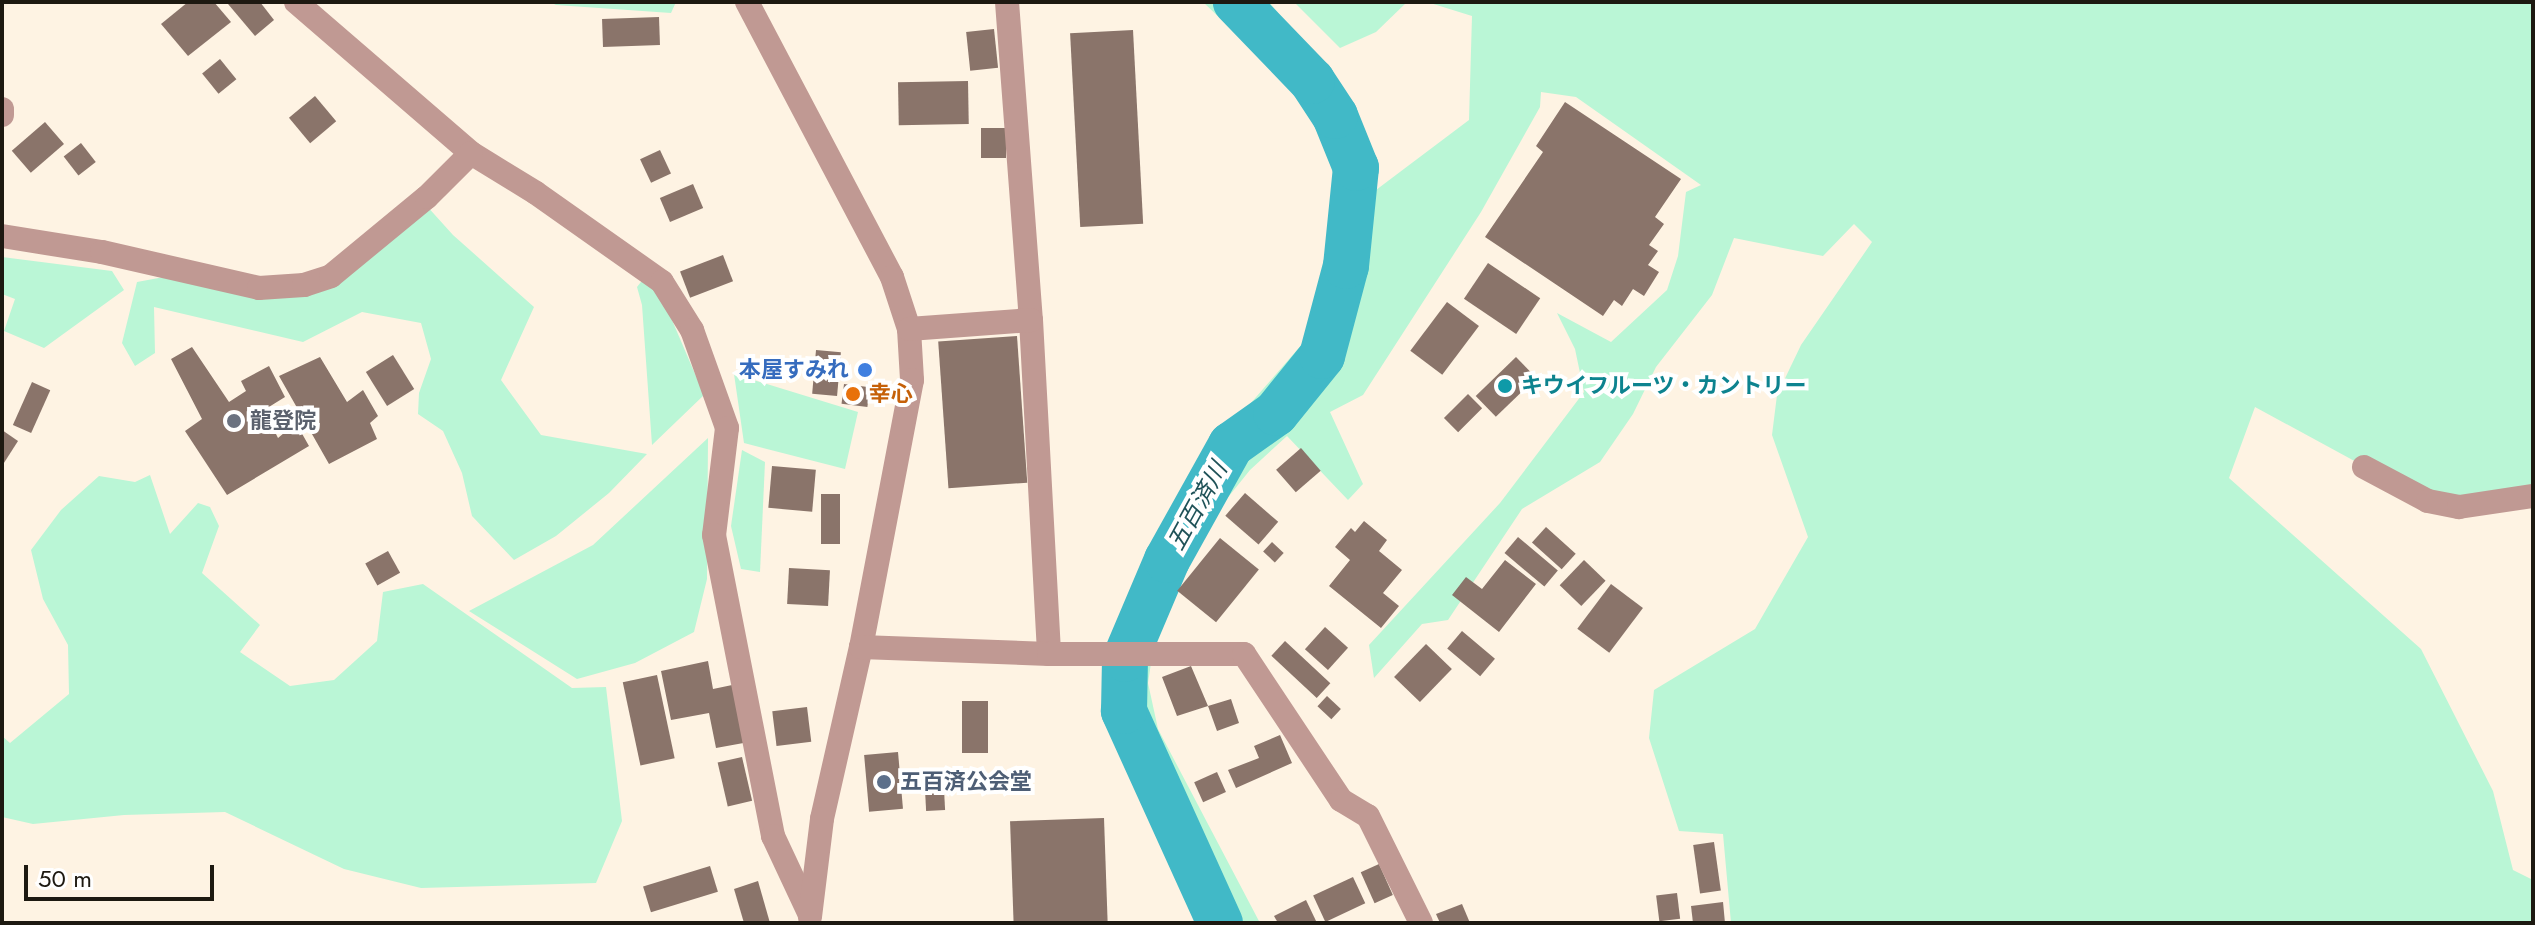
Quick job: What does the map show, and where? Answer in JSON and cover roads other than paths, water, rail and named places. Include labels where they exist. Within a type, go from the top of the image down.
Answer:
[{"type":"street","points":[[296,2],[471,153],[662,282],[692,330],[727,428],[714,535],[773,836],[810,919]]},
{"type":"street","points":[[747,2],[892,277],[909,329],[912,380],[861,647],[822,819],[810,919]]},
{"type":"street","points":[[1007,2],[1031,320],[1049,654]]},
{"type":"street","points":[[2,109],[2,115]]},
{"type":"street","points":[[2,236],[102,252],[259,288],[304,285],[331,276],[427,197],[471,153]]},
{"type":"street","points":[[909,329],[1031,320]]},
{"type":"street","points":[[2364,467],[2428,501],[2459,507],[2533,496]]},
{"type":"street","points":[[861,647],[1049,654],[1244,654],[1341,800],[1368,816],[1421,923]]},
{"type":"waterway","name":"五百済川","points":[[1220,923],[1124,711],[1125,659],[1167,560],[1231,445],[1276,413],[1322,356],[1346,266],[1356,168],[1335,116],[1312,81],[1236,2]]},
{"type":"place","name":"本屋すみれ","points":[[865,370]]},
{"type":"place","name":"キウイフルーツ・カントリー","points":[[1505,386]]},
{"type":"place","name":"幸心","points":[[853,394]]},
{"type":"place","name":"龍登院","points":[[234,421]]},
{"type":"place","name":"五百済公会堂","points":[[884,782]]}]
